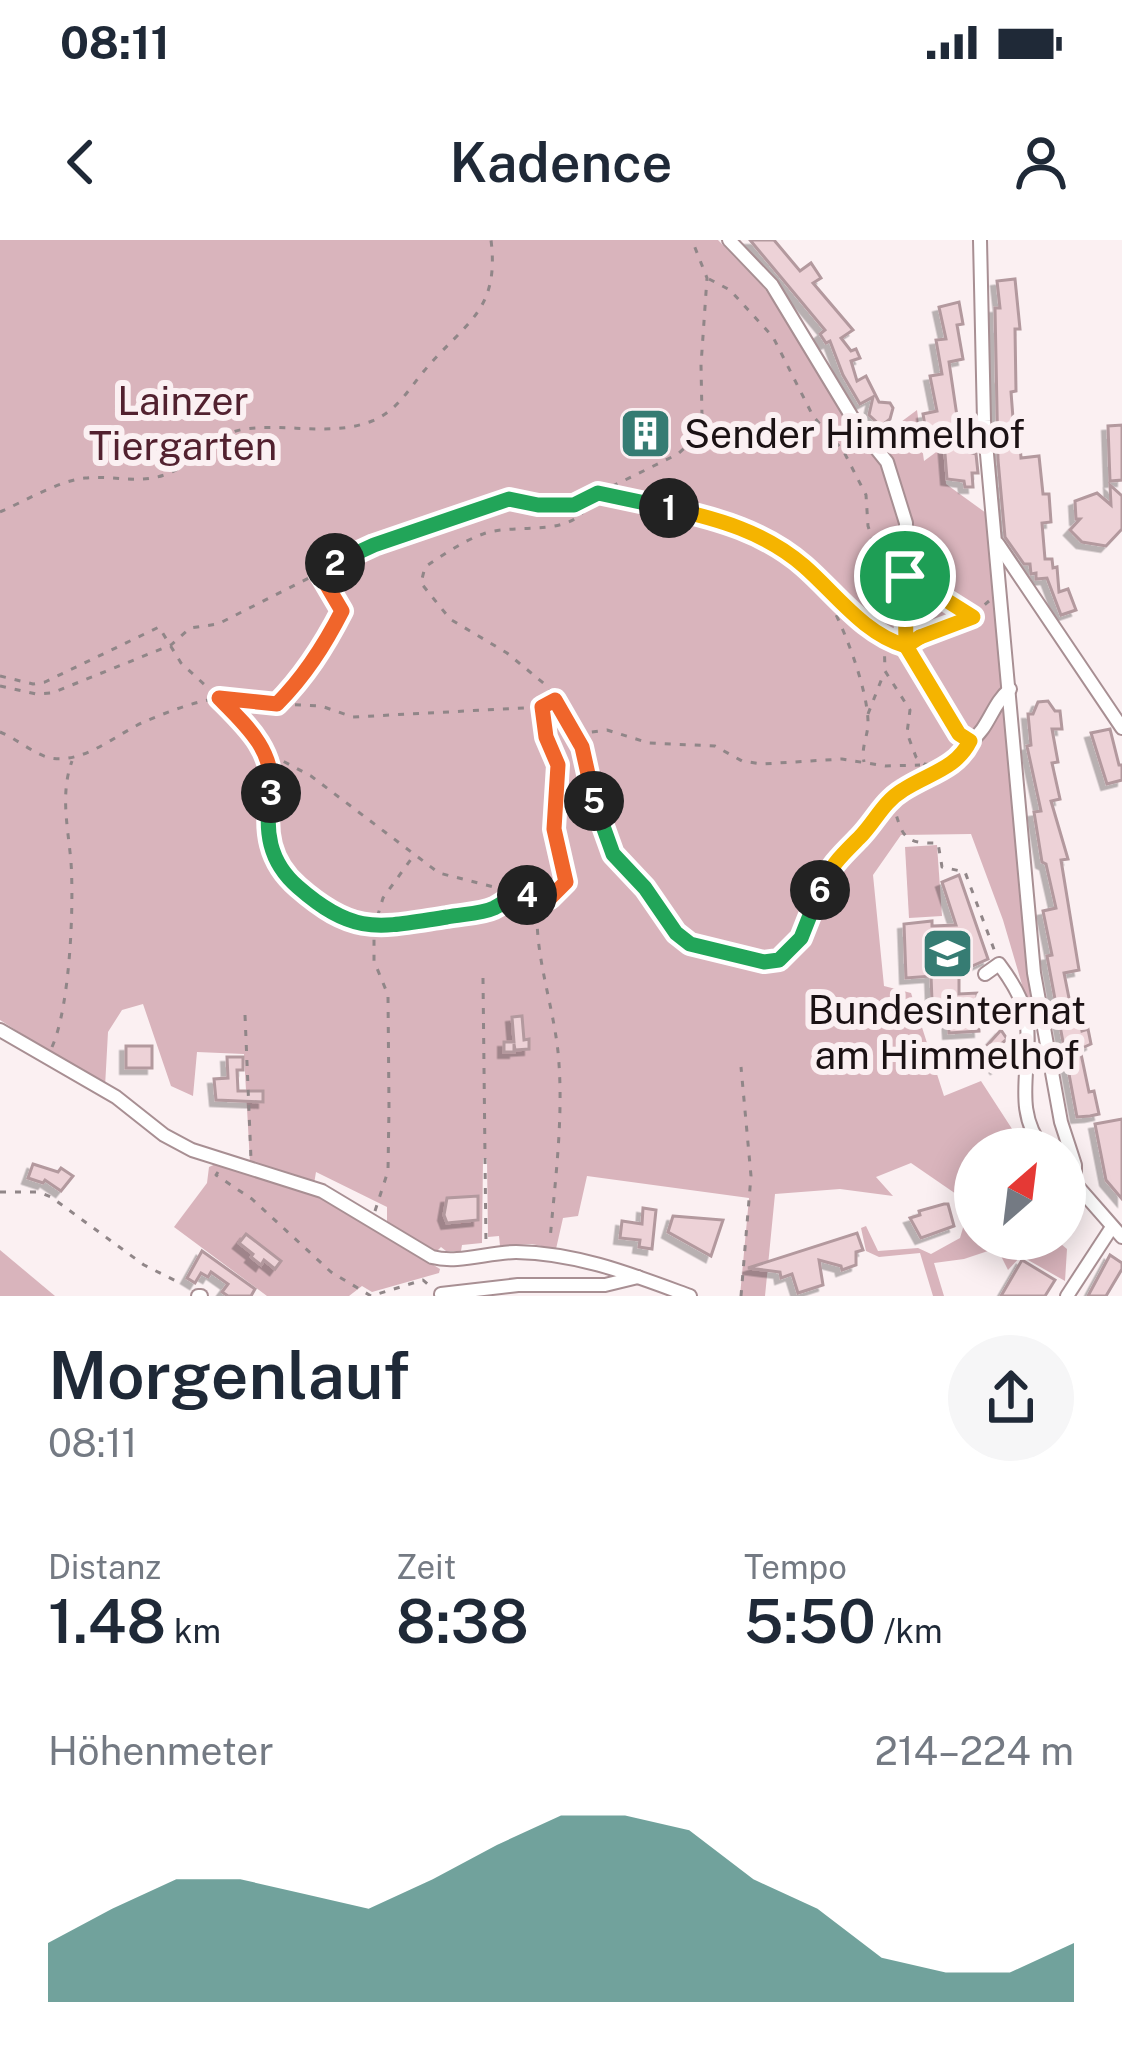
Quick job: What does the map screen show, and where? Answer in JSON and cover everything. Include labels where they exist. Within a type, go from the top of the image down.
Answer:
[{"type":"street","points":[[729,240],[772,285],[855,422],[886,461],[904,508],[906,646],[959,734],[970,741],[981,734],[996,700],[1010,689]]},
{"type":"street","points":[[980,240],[984,421],[1034,973],[1063,1128]]},
{"type":"street","points":[[997,544],[1122,728]]},
{"type":"street","points":[[985,974],[999,964],[1022,1006],[1027,1030],[1024,1109],[1031,1128]]},
{"type":"street","points":[[0,1030],[116,1097],[164,1135],[322,1191],[440,1259],[548,1254],[598,1263],[690,1296]]},
{"type":"street","points":[[1067,1296],[1117,1232],[1086,1196]]},
{"type":"street","points":[[441,1294],[518,1286],[605,1285],[639,1277]]},
{"type":"path","points":[[0,512],[83,478],[140,482],[172,472],[208,442],[242,429],[340,429],[375,420],[408,396],[487,300],[494,273],[490,240]]},
{"type":"path","points":[[0,686],[52,693],[171,645],[190,628],[218,624],[374,545],[497,501],[574,505],[678,454],[694,439],[703,416],[707,278],[692,240]]},
{"type":"path","points":[[707,278],[730,290],[773,338],[813,416],[844,452],[866,495],[884,601],[885,671],[867,719]]},
{"type":"path","points":[[598,493],[744,528],[807,568],[837,616],[859,678],[867,719],[864,763]]},
{"type":"path","points":[[592,496],[584,513],[560,525],[485,533],[425,566],[420,577],[427,594],[450,619],[532,672],[555,700],[575,734],[613,854],[645,888],[676,933],[699,947],[764,962],[779,960],[801,938],[835,861],[891,800],[950,766],[970,741]]},
{"type":"path","points":[[277,704],[321,652],[342,611],[319,572]]},
{"type":"path","points":[[905,576],[928,583],[973,617]]},
{"type":"path","points":[[818,583],[882,635],[906,646],[973,617],[1001,589]]},
{"type":"path","points":[[0,676],[45,682],[159,627],[181,663],[219,698],[264,751],[272,767],[268,836],[279,866],[294,884],[329,910],[374,928],[493,909],[516,894]]},
{"type":"path","points":[[885,671],[910,710],[908,733],[916,757],[924,764]]},
{"type":"path","points":[[0,732],[40,755],[72,759],[143,722],[219,698],[321,706],[353,717],[542,707],[555,700]]},
{"type":"path","points":[[264,751],[310,776],[439,873],[550,898],[566,882],[554,829],[558,765],[546,737],[542,707]]},
{"type":"path","points":[[575,734],[607,730],[650,743],[715,746],[742,761],[762,764],[842,759],[950,766]]},
{"type":"path","points":[[47,1055],[64,1001],[72,879],[64,796],[72,759]]},
{"type":"path","points":[[891,800],[904,837],[914,844],[938,843],[943,867],[964,872],[999,964]]},
{"type":"path","points":[[372,1219],[388,1171],[389,1107],[388,995],[374,961],[374,928],[383,898],[414,855]]},
{"type":"path","points":[[538,897],[539,952],[559,1061],[548,1254]]},
{"type":"path","points":[[483,978],[487,1254]]},
{"type":"path","points":[[245,1015],[251,1163]]},
{"type":"path","points":[[741,1066],[751,1198],[741,1296]]},
{"type":"path","points":[[225,1160],[216,1175],[252,1199],[332,1272],[371,1296],[423,1280],[441,1294]]},
{"type":"path","points":[[0,1192],[39,1192],[144,1265],[178,1282]]},
{"type":"green space","name":"Lainzer Tiergarten","points":[[0,240],[718,240],[765,289],[870,445],[917,410],[924,461],[943,447],[946,484],[986,513],[1034,1004],[1028,1005],[971,834],[901,835],[873,875],[884,986],[911,993],[944,1096],[981,1081],[1011,1128],[954,1128],[954,1193],[911,1163],[876,1177],[893,1196],[840,1189],[775,1194],[765,1296],[740,1296],[749,1198],[587,1176],[578,1216],[563,1218],[556,1249],[532,1244],[500,1246],[499,1236],[488,1237],[487,1159],[483,1158],[482,1243],[462,1245],[461,1251],[441,1247],[436,1252],[387,1222],[387,1207],[316,1172],[314,1184],[250,1163],[244,1054],[197,1052],[193,1096],[171,1086],[143,1004],[122,1010],[108,1032],[105,1087],[0,1020]]},
{"type":"green space","points":[[937,845],[942,916],[909,918],[905,847]]},
{"type":"green space","points":[[220,1162],[322,1195],[440,1269],[439,1273],[372,1292],[362,1286],[349,1296],[267,1296],[174,1227],[207,1183],[209,1167]]},
{"type":"green space","points":[[866,1226],[878,1251],[918,1248],[931,1254],[954,1241],[956,1260],[934,1263],[944,1296],[933,1296],[920,1253],[879,1257],[866,1251],[861,1228]]},
{"type":"green space","points":[[0,1250],[55,1296],[0,1296]]},
{"type":"green space","points":[[1028,1260],[1066,1260],[1065,1281]]},
{"type":"building","points":[[750,240],[774,240],[800,271],[811,263],[821,278],[813,283],[853,330],[841,338],[860,358],[851,361],[857,381],[866,376],[879,402],[893,408],[890,419],[881,426],[869,415],[873,397],[860,404],[830,341],[826,343],[820,334],[825,330]]},
{"type":"building","points":[[1015,279],[1020,329],[1015,329],[1016,391],[1011,392],[1014,431],[1019,430],[1021,458],[1039,456],[1043,494],[1049,494],[1051,522],[1042,523],[1045,559],[1052,559],[1053,568],[1057,567],[1059,592],[1068,589],[1076,610],[1061,615],[1047,578],[1036,579],[1030,564],[1024,564],[1005,537],[998,460],[995,308],[1000,308],[997,281]]},
{"type":"building","points":[[959,302],[963,324],[957,325],[963,359],[949,362],[962,450],[976,454],[978,473],[972,473],[973,487],[947,479],[944,441],[928,443],[923,414],[937,411],[930,376],[942,374],[936,340],[946,339],[939,307]]},
{"type":"building","points":[[1122,425],[1122,480],[1110,481],[1108,426]]},
{"type":"building","points":[[1110,485],[1122,496],[1122,529],[1106,546],[1082,542],[1070,530],[1080,519],[1076,519],[1075,501],[1097,493],[1111,505]]},
{"type":"building","points":[[1048,701],[1060,711],[1062,729],[1052,729],[1058,762],[1052,763],[1060,799],[1051,801],[1068,859],[1061,860],[1079,970],[1064,973],[1071,1008],[1078,1007],[1082,1031],[1088,1029],[1091,1044],[1080,1049],[1099,1114],[1090,1116],[1077,1117],[1047,956],[1052,955],[1043,911],[1056,908],[1042,862],[1034,812],[1041,811],[1027,746],[1031,745],[1028,714],[1033,714],[1038,702]]},
{"type":"building","points":[[1110,729],[1122,780],[1107,784],[1091,733]]},
{"type":"building","points":[[959,875],[988,959],[959,972],[959,994],[977,993],[979,1031],[949,1033],[947,1000],[932,1001],[931,976],[906,978],[904,924],[956,925],[942,882]]},
{"type":"building","points":[[522,1016],[529,1049],[515,1050],[514,1044],[514,1052],[504,1052],[504,1042],[514,1042],[512,1017]]},
{"type":"building","points":[[1001,1030],[1007,1039],[1000,1045],[1010,1057],[996,1068],[982,1051]]},
{"type":"building","points":[[126,1046],[152,1046],[152,1068],[126,1068]]},
{"type":"building","points":[[227,1057],[243,1057],[243,1070],[237,1070],[238,1091],[263,1091],[263,1102],[216,1100],[214,1079],[228,1078]]},
{"type":"building","points":[[1122,1119],[1122,1199],[1106,1180],[1095,1124]]},
{"type":"building","points":[[33,1164],[58,1172],[61,1168],[73,1176],[61,1191],[45,1180],[28,1178]]},
{"type":"building","points":[[478,1196],[478,1220],[447,1223],[447,1198]]},
{"type":"building","points":[[948,1204],[954,1226],[921,1238],[910,1218],[920,1215],[919,1211]]},
{"type":"building","points":[[643,1208],[656,1210],[652,1249],[639,1247],[640,1240],[620,1238],[622,1221],[642,1224]]},
{"type":"building","points":[[673,1216],[723,1220],[711,1256],[668,1232]]},
{"type":"building","points":[[857,1233],[863,1250],[856,1252],[856,1265],[842,1270],[819,1260],[823,1285],[798,1293],[792,1274],[781,1278],[780,1272],[748,1268]]},
{"type":"building","points":[[246,1234],[281,1261],[275,1269],[264,1260],[261,1265],[239,1243]]},
{"type":"building","points":[[202,1251],[255,1289],[251,1296],[228,1296],[222,1292],[228,1284],[211,1272],[208,1277],[201,1273],[195,1283],[187,1278]]},
{"type":"building","points":[[1110,1255],[1122,1263],[1122,1269],[1106,1296],[1088,1296]]},
{"type":"building","points":[[1022,1260],[1055,1280],[1045,1296],[1001,1296]]},
{"type":"place","name":"Sender Himmelhof","points":[[645,434]]},
{"type":"place","name":"Bundesinternat am Himmelhof","points":[[947,953]]},
{"type":"route","points":[[905,576],[906,646],[872,628],[807,568],[744,528],[598,493],[574,505],[497,501],[374,545],[319,572],[342,611],[321,652],[296,685],[277,704],[219,698],[269,758],[268,836],[275,860],[305,894],[340,916],[374,928],[493,909],[516,894],[545,900],[562,890],[566,874],[554,829],[558,765],[546,737],[542,707],[555,700],[582,747],[597,814],[613,854],[634,874],[676,933],[699,947],[764,962],[779,960],[801,938],[826,874],[862,836],[875,813],[903,790],[950,766],[970,741],[959,734],[906,646],[973,617],[928,583],[905,576]]}]
